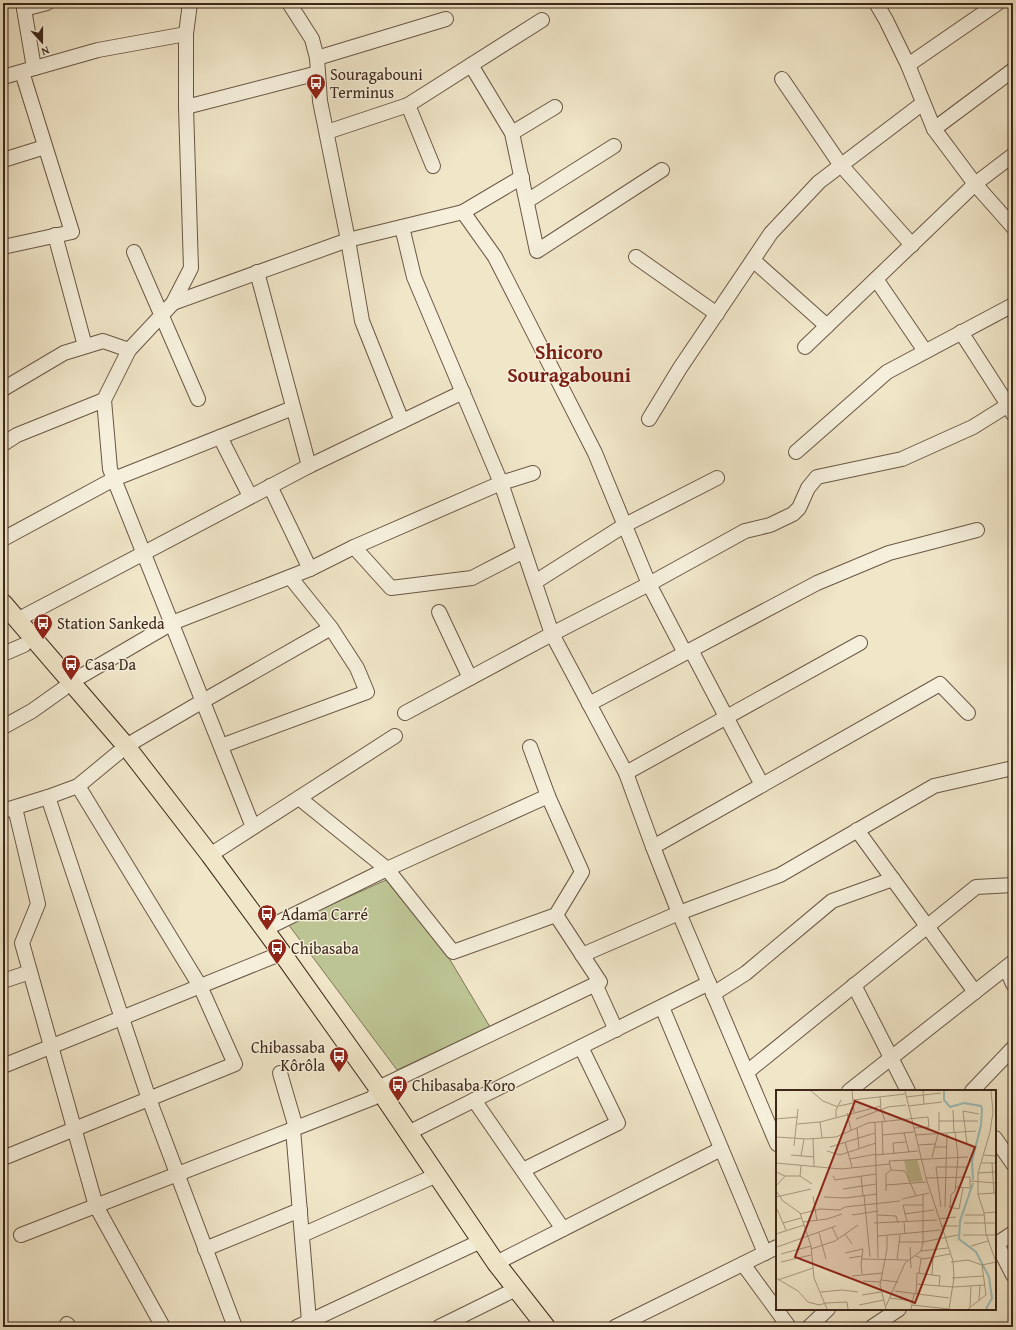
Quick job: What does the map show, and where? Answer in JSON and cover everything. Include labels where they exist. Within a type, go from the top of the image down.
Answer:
[{"type":"main road","points":[[3,603],[10,620],[24,645],[67,685]]},
{"type":"main road","points":[[10,620],[67,685],[210,855],[265,929],[278,955]]},
{"type":"main road","points":[[122,750],[278,955],[375,1093],[511,1292],[533,1327]]},
{"type":"main road","points":[[375,1093],[408,1133],[432,1177]]},
{"type":"main road","points":[[477,1243],[496,1263],[511,1292],[546,1327]]},
{"type":"street","points":[[3,247],[72,232],[45,147],[28,70],[24,6],[47,3]]},
{"type":"street","points":[[190,3],[186,34],[186,107],[192,268],[173,303],[129,350],[104,400],[110,469],[253,827]]},
{"type":"street","points":[[289,3],[312,39],[317,58],[320,101],[348,240],[362,321],[402,421]]},
{"type":"street","points":[[876,3],[908,65],[934,129],[975,184],[1013,228]]},
{"type":"street","points":[[908,65],[998,3]]},
{"type":"street","points":[[317,58],[446,19]]},
{"type":"street","points":[[327,132],[408,106],[542,20]]},
{"type":"street","points":[[3,77],[98,50],[186,34]]},
{"type":"street","points":[[471,65],[512,133],[537,251],[662,170]]},
{"type":"street","points":[[934,129],[1013,70]]},
{"type":"street","points":[[186,107],[318,73]]},
{"type":"street","points":[[782,79],[840,164],[912,245]]},
{"type":"street","points":[[649,419],[680,368],[771,233],[819,182],[840,164],[923,103]]},
{"type":"street","points":[[408,106],[433,166]]},
{"type":"street","points":[[512,133],[556,106]]},
{"type":"street","points":[[527,201],[614,146]]},
{"type":"street","points":[[3,160],[45,147]]},
{"type":"street","points":[[805,347],[975,184],[1013,155]]},
{"type":"street","points":[[173,303],[348,240],[463,212],[522,177]]},
{"type":"street","points":[[463,212],[495,257],[595,453],[649,584],[726,717],[762,785]]},
{"type":"street","points":[[402,227],[414,277],[501,483],[552,634],[626,772],[679,913],[776,1142]]},
{"type":"street","points":[[56,235],[85,346]]},
{"type":"street","points":[[134,252],[198,399]]},
{"type":"street","points":[[636,256],[717,314]]},
{"type":"street","points":[[752,260],[827,326]]},
{"type":"street","points":[[257,272],[308,466]]},
{"type":"street","points":[[876,279],[925,351]]},
{"type":"street","points":[[796,452],[887,372],[1013,305]]},
{"type":"street","points":[[405,713],[649,584],[745,531],[770,524],[793,514],[799,508],[808,488],[817,477],[902,459],[973,427],[1012,407],[961,332]]},
{"type":"street","points":[[3,389],[64,353],[85,346],[103,341],[129,350]]},
{"type":"street","points":[[10,620],[144,553],[308,466],[463,392]]},
{"type":"street","points":[[3,444],[17,435],[104,400]]},
{"type":"street","points":[[3,539],[114,479],[293,408]]},
{"type":"street","points":[[220,437],[250,496]]},
{"type":"street","points":[[3,727],[32,711],[67,685],[172,623],[310,569],[354,547],[501,483],[533,473]]},
{"type":"street","points":[[535,582],[625,525],[716,478]]},
{"type":"street","points":[[270,486],[310,569]]},
{"type":"street","points":[[589,704],[817,583],[889,553],[977,530]]},
{"type":"street","points":[[354,547],[391,588],[472,578],[524,551]]},
{"type":"street","points":[[221,746],[366,692],[357,668],[331,628],[290,577]]},
{"type":"street","points":[[439,612],[470,678]]},
{"type":"street","points":[[163,1327],[96,1206],[22,943],[38,904],[9,809],[78,786],[122,750],[203,701],[331,628]]},
{"type":"street","points":[[626,772],[860,643]]},
{"type":"street","points":[[3,654],[24,645]]},
{"type":"street","points":[[653,847],[940,684],[968,713]]},
{"type":"street","points":[[210,855],[395,736]]},
{"type":"street","points":[[299,798],[387,869],[454,952],[556,915],[582,872],[548,796],[530,747]]},
{"type":"street","points":[[582,955],[679,913],[780,875],[934,786],[1013,768]]},
{"type":"street","points":[[3,1158],[235,1064],[200,986],[78,786]]},
{"type":"street","points":[[265,929],[387,869],[548,796]]},
{"type":"street","points":[[48,797],[149,1099],[234,1327]]},
{"type":"street","points":[[857,830],[975,992]]},
{"type":"street","points":[[408,1133],[662,1007],[711,989],[746,973],[832,901],[892,879]]},
{"type":"street","points":[[747,1072],[976,887],[1013,885]]},
{"type":"street","points":[[21,1235],[294,1128],[375,1093],[600,982],[556,915]]},
{"type":"street","points":[[3,1066],[278,955]]},
{"type":"street","points":[[849,1090],[1009,965],[1013,984]]},
{"type":"street","points":[[3,981],[30,972]]},
{"type":"street","points":[[595,984],[616,1030]]},
{"type":"street","points":[[854,985],[907,1090]]},
{"type":"street","points":[[615,1327],[771,1250],[722,1149],[662,1007]]},
{"type":"street","points":[[523,1170],[618,1123],[581,1047]]},
{"type":"street","points":[[973,1090],[1013,1048]]},
{"type":"street","points":[[280,1073],[294,1128],[302,1235],[303,1324],[477,1243]]},
{"type":"street","points":[[474,1100],[564,1229]]},
{"type":"street","points":[[996,1139],[1013,1164]]},
{"type":"street","points":[[496,1263],[722,1149]]},
{"type":"street","points":[[302,1235],[432,1177]]},
{"type":"street","points":[[205,1249],[300,1210]]},
{"type":"street","points":[[1013,1233],[996,1244],[1013,1275]]},
{"type":"street","points":[[743,1264],[776,1309]]},
{"type":"street","points":[[440,1327],[511,1292]]},
{"type":"street","points":[[777,1310],[789,1327]]},
{"type":"street","points":[[809,1327],[827,1310]]},
{"type":"street","points":[[872,1327],[898,1310]]},
{"type":"green space","points":[[386,880],[449,958],[490,1027],[397,1070],[288,924]]},
{"type":"place","name":"Souragabouni Terminus","points":[[316,100]]},
{"type":"place","name":"Station Sankeda","points":[[43,640]]},
{"type":"place","name":"Casa Da","points":[[71,681]]},
{"type":"place","name":"Adama Carré","points":[[267,931]]},
{"type":"place","name":"Chibasaba","points":[[277,965]]},
{"type":"place","name":"Chibassaba Kôrôla","points":[[339,1073]]},
{"type":"place","name":"Chibasaba Koro","points":[[398,1102]]},
{"type":"district","name":"Shicoro Souragabouni","points":[[569,362]]}]
